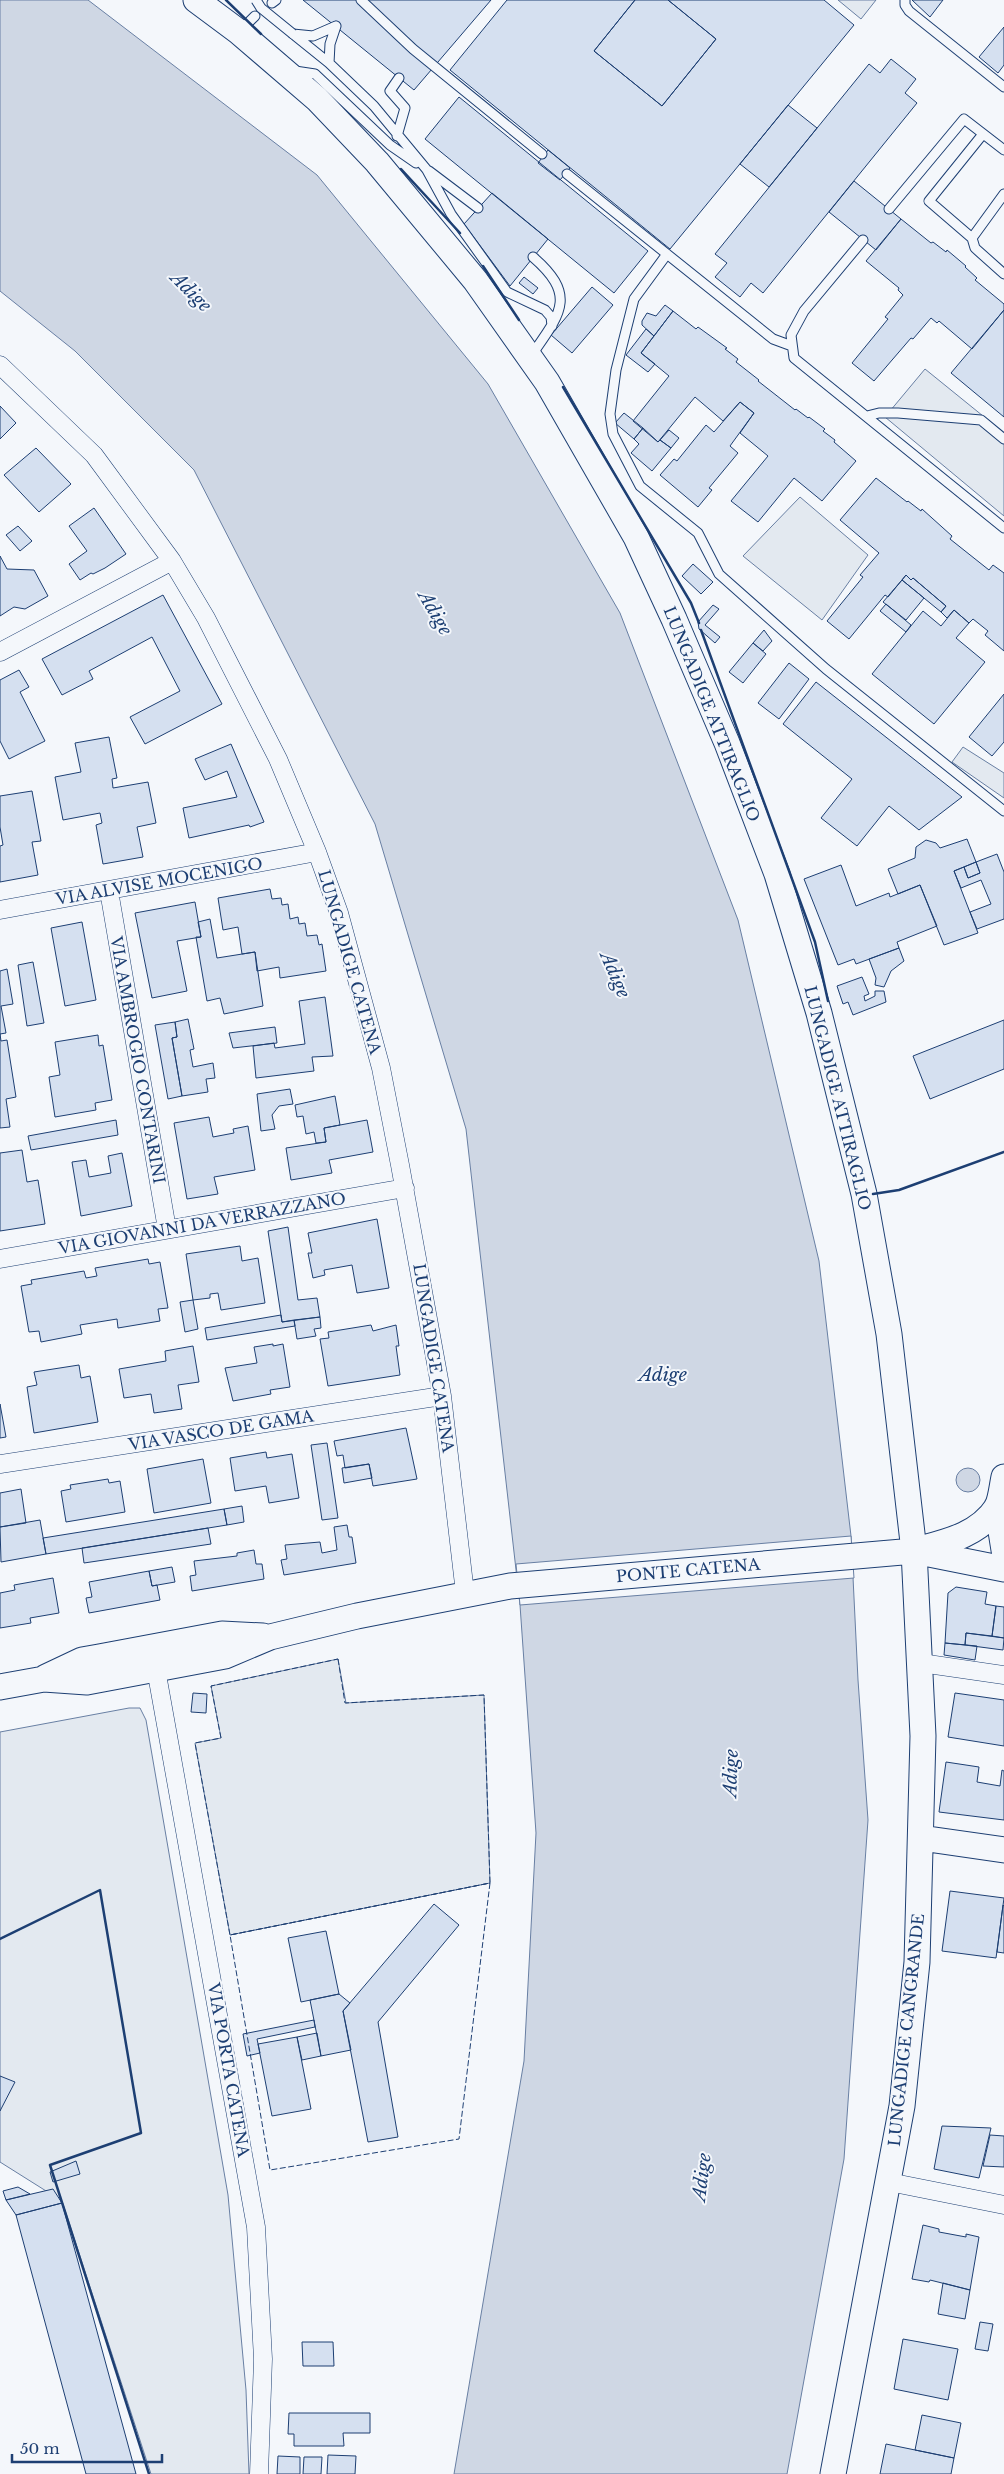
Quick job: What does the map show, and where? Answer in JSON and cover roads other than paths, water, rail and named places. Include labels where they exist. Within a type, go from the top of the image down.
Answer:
[{"type":"street","name":"LUNGADIGE ATTIRAGLIO","points":[[196,0],[232,16],[283,68],[318,98],[395,182],[475,280],[530,357],[636,537],[727,743],[777,874],[819,1013],[864,1194],[889,1334],[914,1551]]},
{"type":"street","name":"LUNGADIGE CATENA","points":[[0,365],[94,455],[172,561],[206,618],[278,759],[317,852],[339,913],[381,1068],[405,1188],[442,1396],[465,1593]]},
{"type":"street","points":[[0,652],[172,561]]},
{"type":"street","name":"VIA ALVISE MOCENIGO","points":[[0,910],[317,852]]},
{"type":"street","name":"VIA AMBROGIO CONTARINI","points":[[109,891],[167,1229]]},
{"type":"street","name":"VIA GIOVANNI DA VERRAZZANO","points":[[0,1259],[405,1188]]},
{"type":"street","name":"VIA VASCO DE GAMA","points":[[0,1464],[442,1396]]},
{"type":"street","points":[[914,1551],[946,1542],[976,1529],[1002,1489]]},
{"type":"street","points":[[1002,1489],[1004,1550]]},
{"type":"street","points":[[914,1551],[1004,1569]]},
{"type":"street","name":"PONTE CATENA","points":[[270,1637],[465,1593],[510,1586],[914,1551]]},
{"type":"street","name":"LUNGADIGE CANGRANDE","points":[[833,2474],[902,2106],[917,1962],[923,1736],[921,1663],[914,1551]]},
{"type":"street","points":[[44,1679],[82,1660],[222,1634],[270,1637]]},
{"type":"street","points":[[0,1687],[44,1679],[87,1682],[224,1656],[270,1637]]},
{"type":"street","points":[[921,1663],[1004,1675]]},
{"type":"street","name":"VIA PORTA CATENA","points":[[156,1669],[256,2227],[263,2358],[260,2468]]},
{"type":"street","points":[[921,1838],[1004,1850]]},
{"type":"street","points":[[889,2182],[1004,2205]]},
{"type":"lane","points":[[256,0],[261,8],[330,63],[374,106],[427,170],[450,214],[507,292],[545,310],[551,317],[552,326]]},
{"type":"lane","points":[[361,0],[413,49],[542,154]]},
{"type":"lane","points":[[905,0],[909,10],[1004,87]]},
{"type":"lane","points":[[293,34],[313,36],[336,26],[330,44],[330,63]]},
{"type":"lane","points":[[283,68],[315,74],[390,145],[478,208]]},
{"type":"lane","points":[[397,136],[405,108],[390,90],[399,78]]},
{"type":"lane","points":[[889,209],[964,119],[1004,150]]},
{"type":"lane","points":[[983,134],[929,201],[972,238],[975,248],[1004,274]]},
{"type":"lane","points":[[567,174],[773,339],[792,346]]},
{"type":"lane","points":[[972,238],[1004,194]]},
{"type":"lane","points":[[863,240],[804,311],[791,335],[794,358],[1004,528]]},
{"type":"lane","points":[[667,254],[634,299],[616,370],[610,414],[613,434],[640,486],[698,533],[719,574],[826,669],[1004,811]]},
{"type":"lane","points":[[530,357],[552,326],[561,305],[559,286],[548,270],[533,257]]},
{"type":"lane","points":[[867,416],[879,413],[981,420],[1004,439]]},
{"type":"water","name":"Adige","points":[[0,0],[88,0],[317,175],[488,384],[620,613],[738,920],[819,1261],[851,1536],[858,1680],[868,1820],[844,2159],[787,2474],[454,2474],[524,2061],[536,1833],[520,1605],[466,1129],[375,824],[194,470],[75,351],[0,291]]},
{"type":"water","points":[[968,1468],[976,1472],[980,1480],[976,1488],[968,1492],[960,1488],[956,1480],[960,1472]]}]
